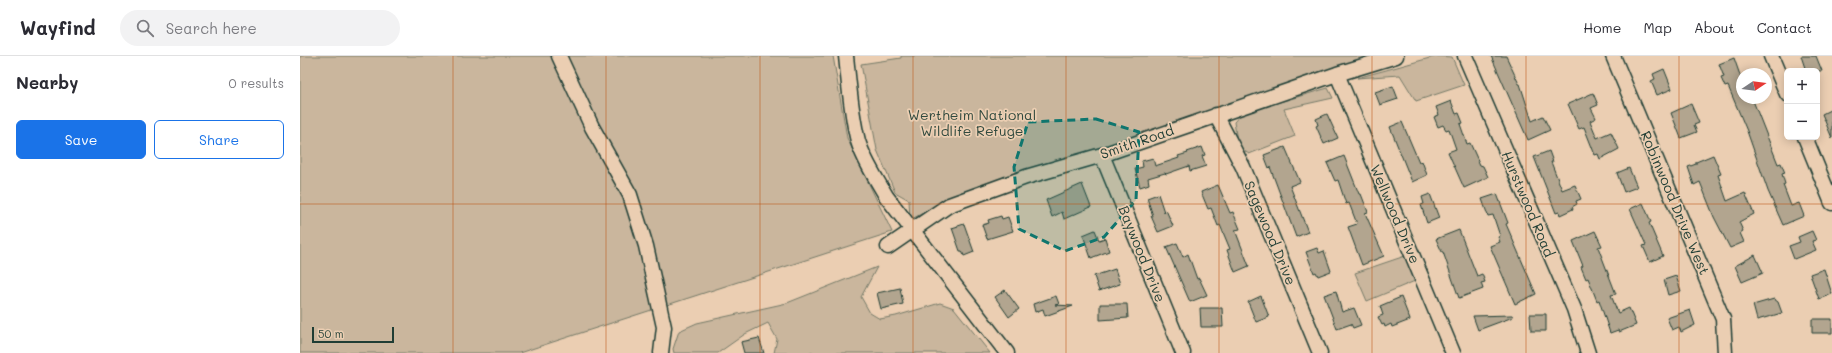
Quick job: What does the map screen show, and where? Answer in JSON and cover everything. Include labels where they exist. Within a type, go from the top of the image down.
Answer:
[{"type":"street","points":[[559,56],[592,126],[632,200],[646,246],[664,327],[661,353]]},
{"type":"street","points":[[846,56],[851,105],[858,142],[870,169],[886,196],[1007,353]]},
{"type":"street","name":"Smith Road","points":[[888,247],[949,206],[1026,178],[1102,155],[1337,74],[1396,56]]},
{"type":"street","name":"Hurstwood Road","points":[[1465,56],[1574,309],[1588,353]]},
{"type":"street","name":"Robinwood Drive West","points":[[1613,56],[1723,319],[1725,353]]},
{"type":"street","points":[[1771,56],[1784,87]]},
{"type":"street","name":"Wellwood Drive","points":[[1337,74],[1453,353]]},
{"type":"street","name":"Sagewood Drive","points":[[1216,115],[1243,167],[1320,353]]},
{"type":"street","points":[[1806,140],[1832,203]]},
{"type":"street","name":"Baywood Drive","points":[[1102,155],[1183,353]]},
{"type":"highlighted area","points":[[1096,119],[1139,132],[1136,200],[1104,237],[1065,251],[1019,229],[1014,167],[1028,122]]},
{"type":"green space","points":[[300,56],[833,56],[847,138],[892,232],[519,353],[300,353]]},
{"type":"green space","name":"Wertheim National Wildlife Refuge","points":[[901,56],[1391,56],[936,206],[910,220],[909,200],[895,192],[877,150],[861,64],[901,58]]},
{"type":"green space","points":[[1437,56],[1452,57],[1464,85],[1416,101],[1400,75],[1357,78]]},
{"type":"green space","points":[[1328,88],[1333,98],[1284,109],[1295,136],[1249,154],[1238,147],[1234,122],[1242,113]]},
{"type":"green space","points":[[1405,256],[1415,281],[1367,301],[1355,273]]},
{"type":"green space","points":[[877,267],[861,297],[870,313],[880,319],[896,316],[940,303],[954,308],[990,353],[774,353],[777,339],[768,323],[745,334],[718,353],[674,353],[673,349],[679,331],[697,323],[787,303]]},
{"type":"building","points":[[1491,56],[1506,56],[1520,84],[1532,121],[1543,116],[1550,130],[1528,140]]},
{"type":"building","points":[[1801,56],[1816,56],[1822,71],[1820,71],[1820,68],[1805,68]]},
{"type":"building","points":[[1734,58],[1737,68],[1736,68],[1736,104],[1754,104],[1778,164],[1781,163],[1785,173],[1782,174],[1785,184],[1783,185],[1791,206],[1799,203],[1804,216],[1783,225],[1768,191],[1747,131],[1728,86],[1725,87],[1721,78],[1724,77],[1719,64]]},
{"type":"building","points":[[1664,69],[1672,89],[1657,95],[1651,81],[1655,79],[1653,74]]},
{"type":"building","points":[[1393,86],[1398,99],[1380,105],[1375,92]]},
{"type":"building","points":[[1593,93],[1598,105],[1591,108],[1596,118],[1590,121],[1597,138],[1611,132],[1619,149],[1600,159],[1598,154],[1595,155],[1584,127],[1579,129],[1568,104]]},
{"type":"building","points":[[1451,101],[1456,114],[1459,113],[1463,123],[1460,124],[1467,144],[1470,143],[1480,165],[1483,166],[1488,177],[1464,188],[1448,152],[1456,149],[1449,129],[1446,130],[1443,125],[1438,127],[1434,117],[1439,115],[1436,107]]},
{"type":"building","points":[[1691,104],[1699,123],[1694,125],[1697,132],[1681,138],[1671,113]]},
{"type":"building","points":[[1832,109],[1832,138],[1822,114]]},
{"type":"building","points":[[1327,114],[1338,138],[1324,144],[1316,126],[1318,125],[1316,119]]},
{"type":"building","points":[[1402,122],[1419,162],[1422,161],[1427,175],[1412,182],[1390,127]]},
{"type":"building","points":[[1202,147],[1205,155],[1202,156],[1206,166],[1190,171],[1189,166],[1166,174],[1148,178],[1149,184],[1140,187],[1135,169],[1143,167],[1142,161],[1153,158],[1155,166],[1179,158],[1178,156]]},
{"type":"building","points":[[1285,147],[1300,182],[1290,186],[1308,232],[1296,237],[1270,167],[1269,168],[1264,155]]},
{"type":"building","points":[[1549,151],[1553,162],[1551,162],[1562,190],[1575,185],[1581,199],[1576,201],[1577,204],[1572,207],[1573,209],[1560,215],[1559,212],[1556,213],[1534,157]]},
{"type":"building","points":[[1713,155],[1721,174],[1718,175],[1727,201],[1745,193],[1754,214],[1739,222],[1743,231],[1740,233],[1744,242],[1730,248],[1714,217],[1700,182],[1694,185],[1688,167]]},
{"type":"building","points":[[1344,156],[1368,212],[1365,213],[1384,256],[1362,265],[1348,227],[1357,224],[1349,203],[1346,204],[1338,180],[1335,181],[1327,163]]},
{"type":"building","points":[[1629,168],[1637,187],[1624,192],[1617,173]]},
{"type":"building","points":[[1082,184],[1091,207],[1064,219],[1062,212],[1052,217],[1046,200]]},
{"type":"building","points":[[1218,185],[1230,213],[1233,212],[1240,229],[1235,230],[1249,266],[1235,272],[1227,250],[1230,249],[1220,225],[1218,226],[1211,208],[1208,209],[1201,192]]},
{"type":"building","points":[[1158,194],[1164,212],[1166,210],[1173,226],[1158,232],[1151,216],[1153,216],[1147,198]]},
{"type":"building","points":[[1430,194],[1439,218],[1427,223],[1421,205],[1424,204],[1422,197]]},
{"type":"building","points":[[1497,194],[1508,223],[1506,224],[1536,294],[1515,304],[1490,246],[1500,242],[1498,237],[1500,236],[1493,215],[1488,216],[1482,199]]},
{"type":"building","points":[[1643,203],[1651,222],[1649,223],[1663,256],[1650,262],[1643,246],[1646,245],[1630,209]]},
{"type":"building","points":[[1001,216],[1002,219],[1008,217],[1013,231],[987,239],[982,225],[989,223],[988,220]]},
{"type":"building","points":[[964,224],[974,252],[964,256],[962,251],[960,251],[952,228]]},
{"type":"building","points":[[1095,230],[1099,240],[1105,238],[1109,251],[1091,258],[1083,235]]},
{"type":"building","points":[[1459,230],[1477,276],[1482,274],[1485,282],[1481,283],[1483,289],[1459,298],[1443,252],[1436,239]]},
{"type":"building","points":[[1595,231],[1602,246],[1598,247],[1616,294],[1611,295],[1618,313],[1629,308],[1636,325],[1619,332],[1618,330],[1610,333],[1599,300],[1597,301],[1588,278],[1586,279],[1581,267],[1583,266],[1573,241]]},
{"type":"building","points":[[1812,231],[1816,240],[1812,241],[1816,250],[1794,259],[1789,246],[1800,242],[1798,237]]},
{"type":"building","points":[[1177,243],[1183,257],[1188,254],[1197,279],[1199,278],[1207,295],[1190,302],[1166,247]]},
{"type":"building","points":[[1317,248],[1319,253],[1324,251],[1331,271],[1318,276],[1316,272],[1314,273],[1306,252]]},
{"type":"building","points":[[1755,255],[1763,273],[1742,282],[1735,266]]},
{"type":"building","points":[[1115,269],[1120,284],[1099,291],[1094,276]]},
{"type":"building","points":[[1824,269],[1832,294],[1819,299],[1810,274]]},
{"type":"building","points":[[1676,276],[1681,291],[1668,295],[1664,280]]},
{"type":"building","points":[[900,288],[903,304],[881,309],[877,293]]},
{"type":"building","points":[[1005,290],[1019,309],[1009,317],[995,297]]},
{"type":"building","points":[[1336,291],[1342,312],[1354,308],[1361,325],[1353,328],[1351,324],[1337,329],[1324,295]]},
{"type":"building","points":[[1056,296],[1059,304],[1055,305],[1073,306],[1045,316],[1043,309],[1035,312],[1033,304]]},
{"type":"building","points":[[1261,296],[1269,317],[1256,322],[1248,302]]},
{"type":"building","points":[[1401,297],[1410,320],[1392,327],[1391,324],[1385,327],[1384,324],[1382,325],[1378,317],[1383,315],[1380,306]]},
{"type":"building","points":[[1774,299],[1778,302],[1782,313],[1757,320],[1753,305]]},
{"type":"building","points":[[1100,304],[1127,304],[1128,318],[1100,320]]},
{"type":"building","points":[[1200,308],[1222,308],[1223,327],[1201,327]]},
{"type":"building","points":[[1690,310],[1695,325],[1681,332],[1679,327],[1672,330],[1667,318]]},
{"type":"building","points":[[1530,314],[1546,314],[1546,331],[1531,331]]},
{"type":"building","points":[[1512,315],[1513,317],[1478,330],[1473,316]]},
{"type":"building","points":[[1812,319],[1832,319],[1832,333],[1812,333]]},
{"type":"building","points":[[759,338],[764,353],[744,353],[741,342]]}]
